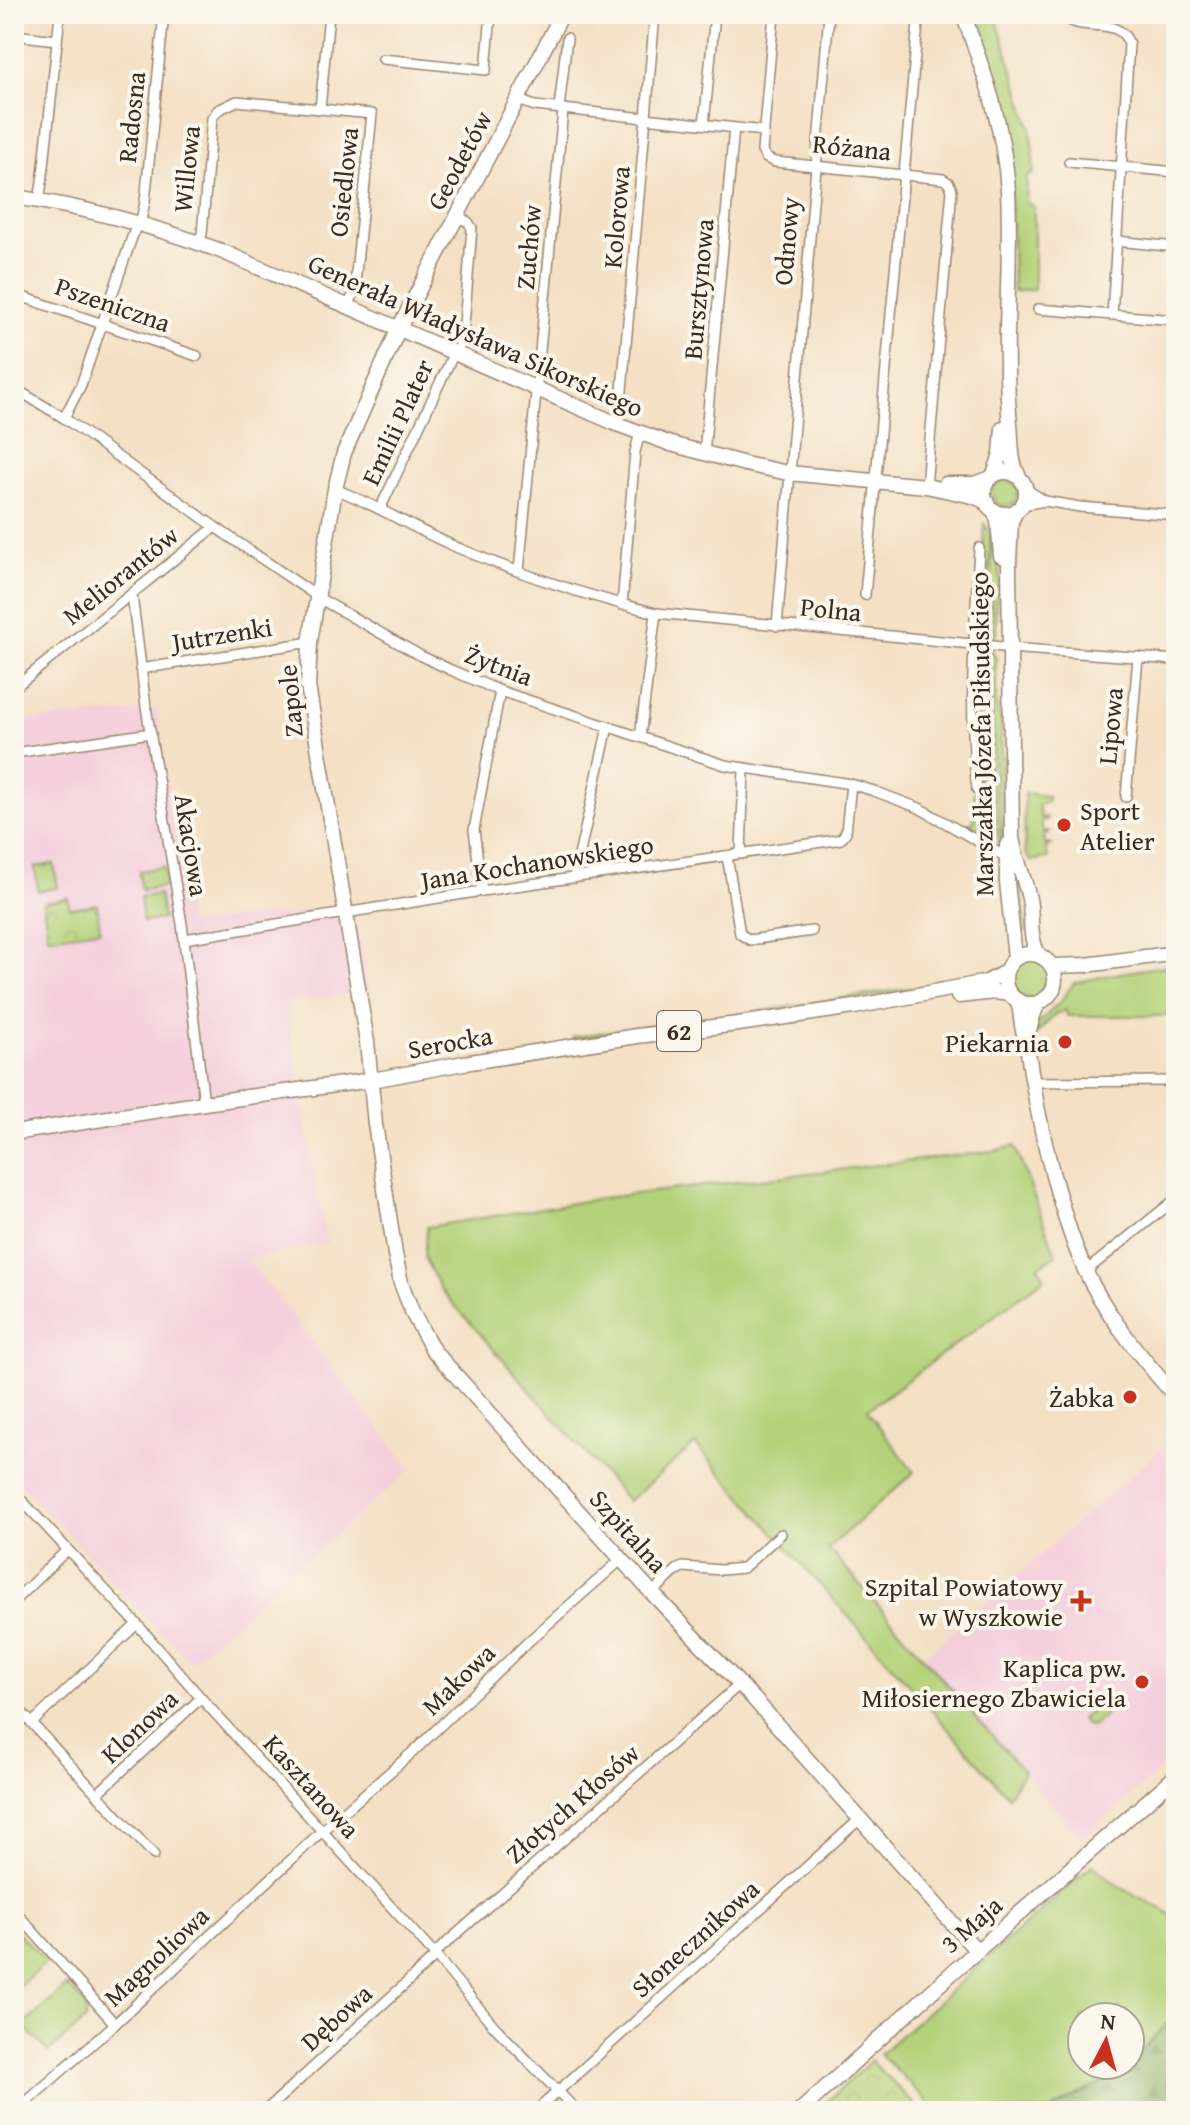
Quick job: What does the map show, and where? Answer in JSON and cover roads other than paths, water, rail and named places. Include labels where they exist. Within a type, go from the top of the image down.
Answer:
[{"type":"street","points":[[39,201],[60,14]]},
{"type":"street","name":"Radosna","points":[[64,418],[81,385],[104,324],[145,202],[164,14]]},
{"type":"street","points":[[320,109],[329,14]]},
{"type":"street","points":[[383,59],[486,70],[491,14]]},
{"type":"street","name":"Geodetów","points":[[399,328],[562,14]]},
{"type":"street","name":"Kolorowa","points":[[617,424],[655,14]]},
{"type":"street","points":[[704,124],[715,14]]},
{"type":"street","points":[[518,100],[529,105],[764,131],[774,14]]},
{"type":"street","name":"Odnowy","points":[[777,626],[829,14]]},
{"type":"street","points":[[963,14],[991,94],[1005,153],[1008,195],[1007,404],[1014,469],[1026,495],[1019,508]]},
{"type":"street","points":[[1061,14],[1075,24],[1115,28],[1128,39],[1112,315]]},
{"type":"street","points":[[918,23],[904,174],[943,179],[952,190],[926,486]]},
{"type":"street","points":[[14,35],[57,40]]},
{"type":"street","name":"Zuchów","points":[[519,571],[567,38]]},
{"type":"street","name":"Willowa","points":[[199,243],[212,118],[218,110],[243,100],[320,109]]},
{"type":"street","name":"Osiedlowa","points":[[320,109],[372,114],[354,291],[348,306]]},
{"type":"street","name":"Bursztynowa","points":[[704,454],[734,128]]},
{"type":"street","name":"Różana","points":[[764,131],[762,151],[766,158],[775,162],[904,174],[865,595]]},
{"type":"street","points":[[1069,162],[1176,172]]},
{"type":"street","name":"Generała Władysława Sikorskiego","points":[[14,197],[139,223],[199,243],[617,424],[704,454],[788,473],[926,486],[974,484],[992,477]]},
{"type":"street","name":"Emilii Plater","points":[[380,509],[463,337],[472,228],[457,216]]},
{"type":"street","points":[[1117,241],[1176,247]]},
{"type":"street","name":"Pszeniczna","points":[[14,294],[197,356]]},
{"type":"street","points":[[1038,309],[1176,320]]},
{"type":"street","name":"Zapole","points":[[372,1080],[308,686],[310,642],[335,489],[344,453],[399,328]]},
{"type":"street","name":"Żytnia","points":[[14,388],[64,418],[318,597],[421,656],[500,691],[725,765],[851,784],[874,791],[919,808],[1007,857],[1020,869]]},
{"type":"street","points":[[1007,404],[1001,454],[985,490],[990,506],[1005,513],[1045,501],[1176,515]]},
{"type":"street","points":[[622,605],[635,452],[640,433]]},
{"type":"street","points":[[992,477],[1007,472],[1045,501]]},
{"type":"street","name":"Generała Władysława Sikorskiego","points":[[926,486],[973,496],[990,506]]},
{"type":"street","name":"Polna","points":[[335,489],[461,550],[622,605],[656,613],[1006,648],[1176,660]]},
{"type":"street","name":"Marszałka Józefa Piłsudskiego","points":[[990,506],[998,521],[1001,556],[1012,837],[1030,902],[1032,938],[1039,955]]},
{"type":"street","name":"Marszałka Józefa Piłsudskiego","points":[[1015,958],[1007,882],[1006,648],[1010,531],[1019,508]]},
{"type":"street","name":"Meliorantów","points":[[14,688],[215,527]]},
{"type":"street","points":[[977,790],[973,760],[979,548]]},
{"type":"street","name":"Akacjowa","points":[[132,595],[140,669],[184,939],[204,1103]]},
{"type":"street","points":[[640,737],[656,613]]},
{"type":"street","name":"Jutrzenki","points":[[140,669],[310,642]]},
{"type":"street","name":"Lipowa","points":[[1126,797],[1138,657]]},
{"type":"street","points":[[482,891],[474,830],[500,691]]},
{"type":"street","points":[[574,878],[608,727]]},
{"type":"street","points":[[14,753],[151,733]]},
{"type":"street","points":[[741,854],[744,768]]},
{"type":"street","name":"Jana Kochanowskiego","points":[[184,939],[482,891],[841,839],[847,829],[851,784]]},
{"type":"street","points":[[727,856],[740,934],[750,940],[812,931]]},
{"type":"street","points":[[1052,966],[1176,953]]},
{"type":"street","points":[[1054,989],[1052,966],[1039,955],[1022,954],[1005,972],[1006,988],[1020,1007],[1031,1082],[1068,1232],[1111,1314],[1176,1397]]},
{"type":"street","points":[[1026,1038],[1033,1013],[1059,982],[1146,958]]},
{"type":"street","name":"Serocka","points":[[894,1000],[990,981],[1005,972]]},
{"type":"street","name":"Serocka","points":[[14,1133],[372,1080],[637,1036],[894,1000],[987,993],[1013,997]]},
{"type":"street","name":"62","points":[[1013,997],[1024,1003],[1039,1003]]},
{"type":"street","name":"Szpitalna","points":[[372,1080],[375,1124],[401,1283],[413,1314],[433,1350],[652,1593],[740,1684],[977,1951]]},
{"type":"street","points":[[1031,1082],[1176,1081]]},
{"type":"street","points":[[1086,1271],[1176,1199]]},
{"type":"street","name":"Kasztanowa","points":[[14,1492],[323,1830],[494,2026],[577,2111]]},
{"type":"street","points":[[652,1593],[683,1567],[743,1568],[781,1534]]},
{"type":"street","points":[[14,1601],[67,1550]]},
{"type":"street","name":"Makowa","points":[[323,1830],[414,1751],[530,1640],[622,1559]]},
{"type":"street","points":[[32,1723],[137,1624]]},
{"type":"street","name":"Złotych Kłosów","points":[[435,1955],[740,1684]]},
{"type":"street","name":"Klonowa","points":[[154,1855],[97,1794],[201,1698]]},
{"type":"street","points":[[14,1704],[97,1794]]},
{"type":"street","name":"3 Maja","points":[[800,2111],[1176,1776]]},
{"type":"street","name":"Słonecznikowa","points":[[536,2111],[861,1818]]},
{"type":"street","name":"Magnoliowa","points":[[16,2111],[115,2024],[323,1830]]},
{"type":"street","points":[[14,1910],[115,2024]]},
{"type":"street","name":"Dębowa","points":[[265,2111],[435,1955]]},
{"type":"place","name":"Sport Atelier","points":[[1064,825]]},
{"type":"place","name":"Piekarnia","points":[[1065,1042]]},
{"type":"place","name":"Żabka","points":[[1130,1397]]},
{"type":"place","name":"Szpital Powiatowy w Wyszkowie","points":[[1081,1601]]},
{"type":"place","name":"Kaplica pw. Miłosiernego Zbawiciela","points":[[1142,1682]]}]
